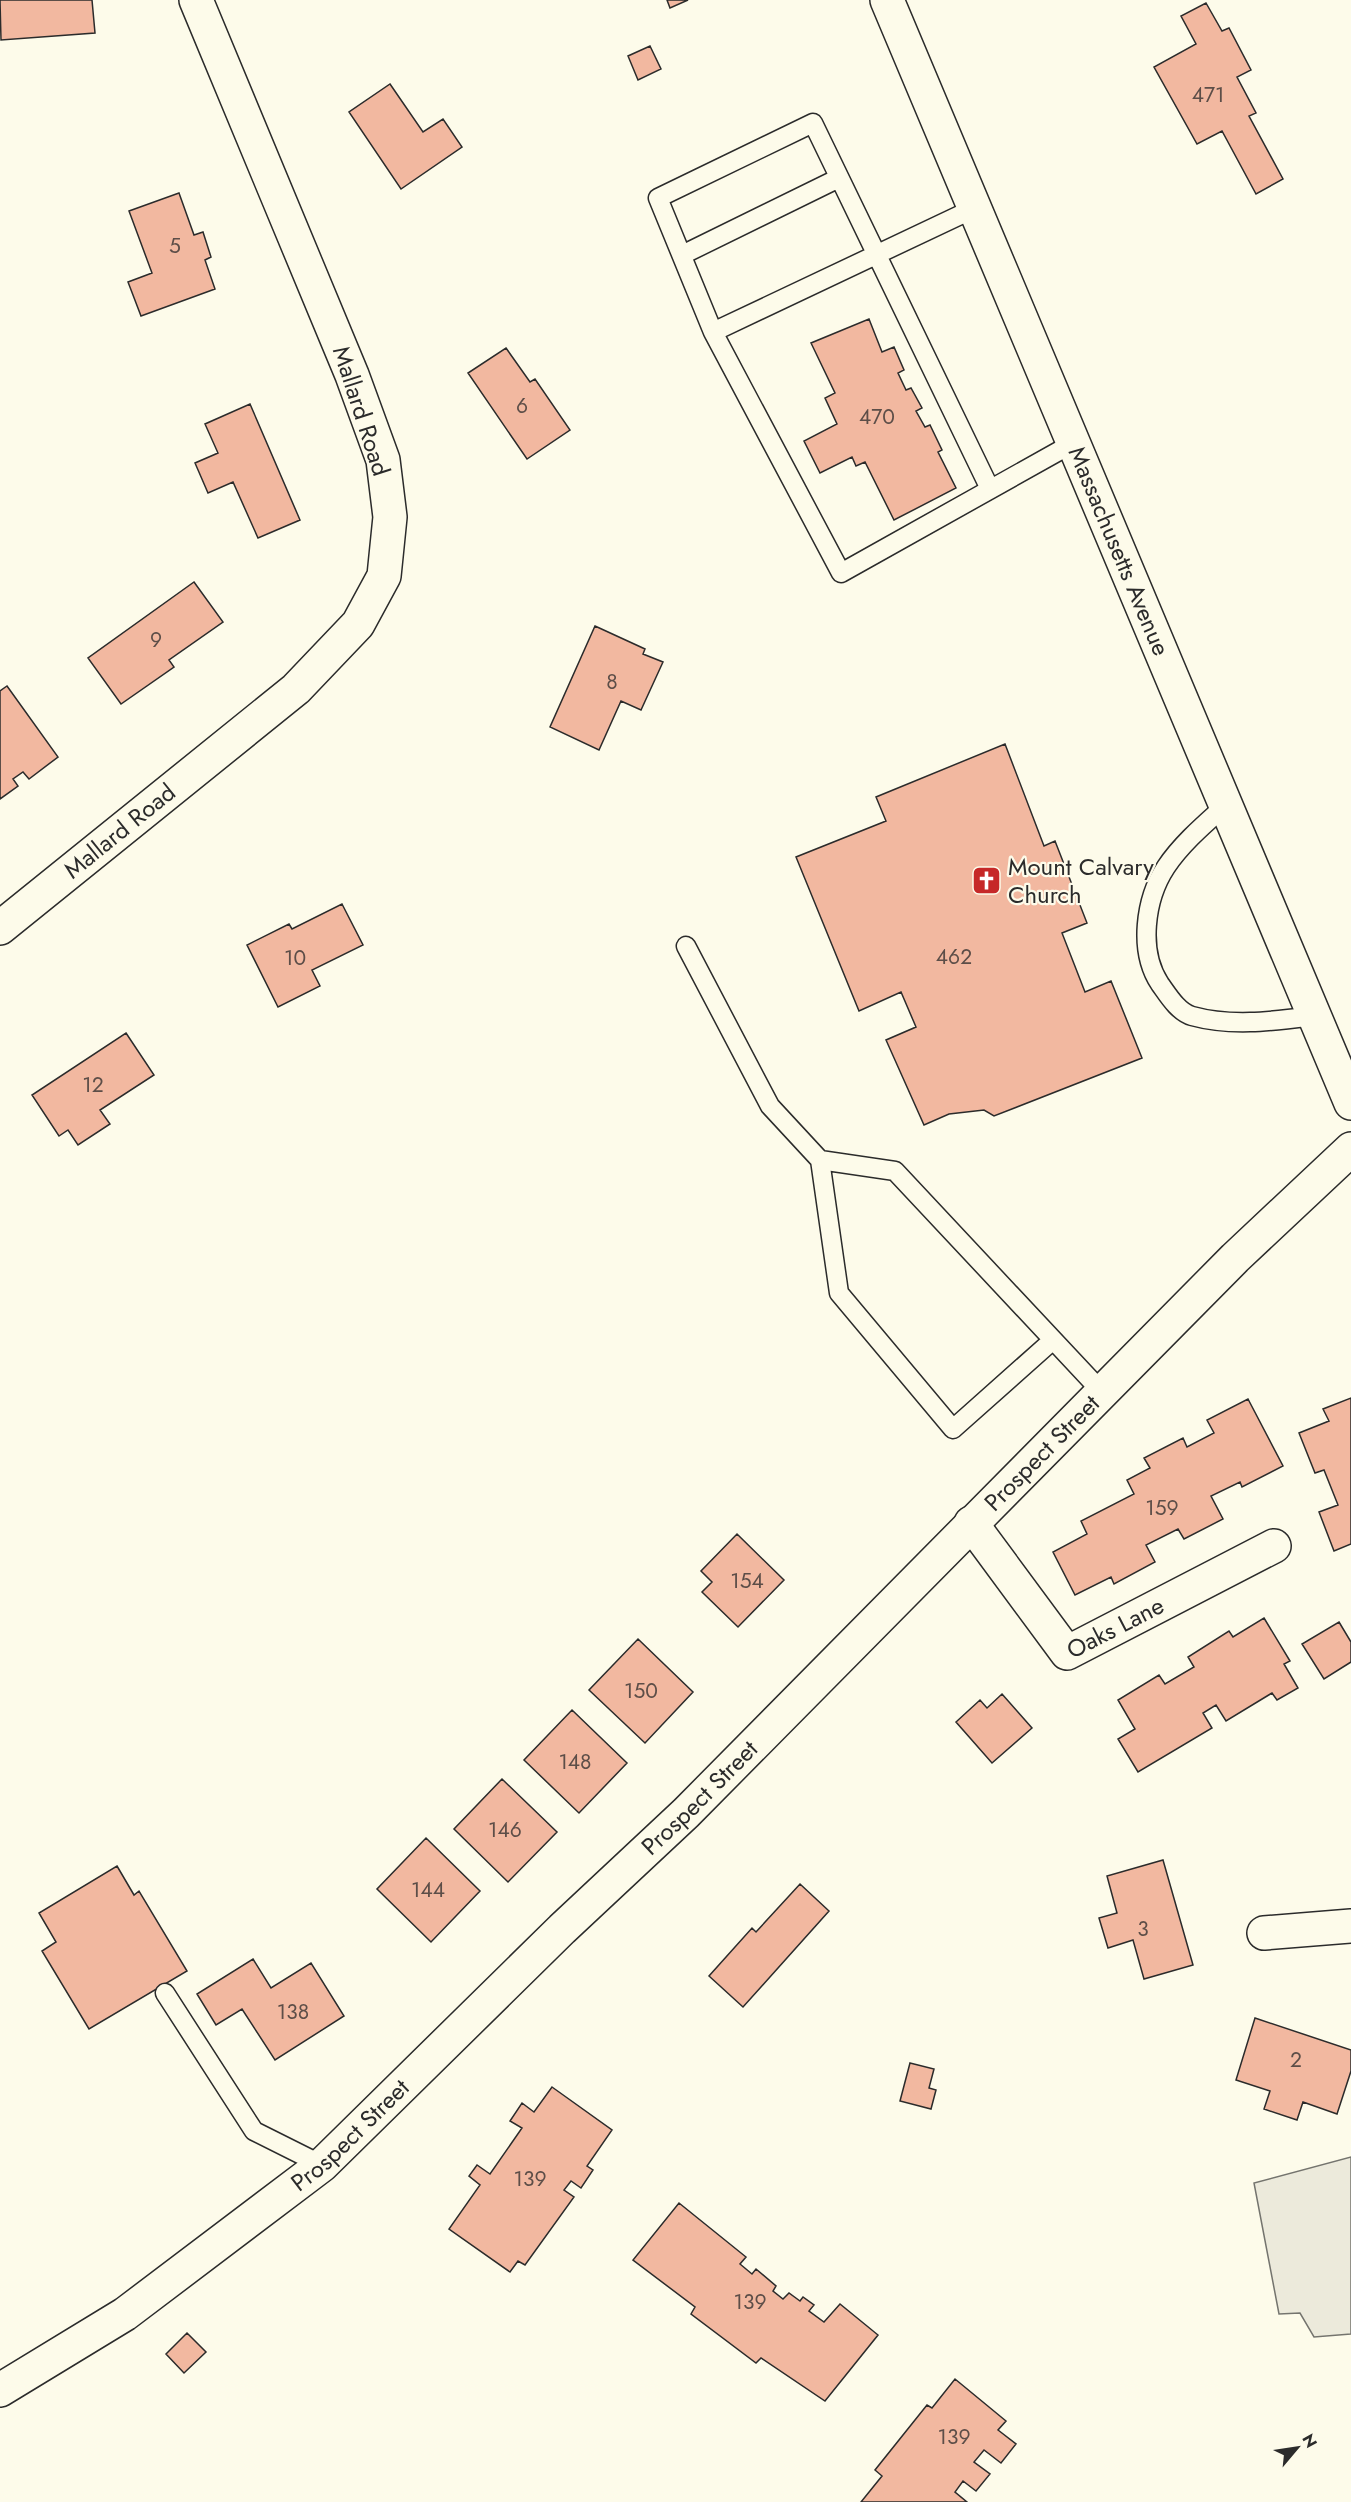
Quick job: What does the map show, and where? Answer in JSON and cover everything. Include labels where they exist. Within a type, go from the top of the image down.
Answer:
[{"type":"street","name":"Mallard Road","points":[[0,928],[296,689],[358,624],[384,576],[390,517],[383,460],[352,375],[196,0]]},
{"type":"street","name":"Massachusetts Avenue","points":[[887,0],[1075,442],[1351,1103]]},
{"type":"street","name":"Prospect Street","points":[[0,2390],[124,2314],[322,2165],[562,1929],[686,1813],[1234,1258],[1351,1149]]},
{"type":"street","name":"Oaks Lane","points":[[971,1523],[1067,1653],[1275,1546]]},
{"type":"street","points":[[1264,1933],[1351,1926]]},
{"type":"lane","points":[[990,489],[813,123],[658,198],[713,332],[841,573],[1075,442]]},
{"type":"lane","points":[[682,255],[839,178]]},
{"type":"lane","points":[[713,332],[975,208]]},
{"type":"lane","points":[[1227,804],[1166,867],[1150,902],[1146,937],[1154,975],[1170,999],[1189,1015],[1227,1022],[1258,1022],[1315,1016]]},
{"type":"lane","points":[[686,946],[770,1106],[820,1160],[839,1293],[952,1429],[1053,1340]]},
{"type":"lane","points":[[820,1160],[895,1171],[1102,1392]]},
{"type":"lane","points":[[165,1993],[254,2131],[322,2165]]},
{"type":"shaded area","points":[[1351,2157],[1351,2334],[1314,2337],[1300,2313],[1279,2314],[1254,2183]]},
{"type":"building","points":[[0,0],[92,0],[95,33],[1,40]]},
{"type":"building","points":[[667,0],[688,0],[670,8]]},
{"type":"building","points":[[1206,3],[1222,31],[1229,28],[1251,70],[1237,77],[1256,113],[1249,116],[1283,179],[1256,194],[1222,131],[1197,144],[1154,67],[1196,44],[1181,16]]},
{"type":"building","points":[[650,46],[661,69],[638,80],[628,56]]},
{"type":"building","points":[[390,84],[423,132],[443,119],[462,147],[401,189],[349,112]]},
{"type":"building","points":[[179,193],[194,235],[203,232],[211,257],[205,260],[215,289],[141,316],[128,282],[152,273],[129,211]]},
{"type":"building","points":[[869,319],[882,352],[894,347],[904,370],[898,373],[906,390],[911,388],[922,408],[916,411],[925,427],[930,425],[942,450],[938,452],[956,488],[894,520],[865,462],[856,466],[852,457],[820,473],[804,441],[837,424],[825,398],[835,393],[811,343]]},
{"type":"building","points":[[506,348],[530,382],[535,379],[570,430],[527,459],[468,373]]},
{"type":"building","points":[[250,404],[300,520],[258,538],[233,482],[208,493],[195,463],[218,453],[205,424]]},
{"type":"building","points":[[194,582],[223,622],[169,660],[174,667],[121,704],[88,658]]},
{"type":"building","points":[[595,626],[645,649],[643,654],[663,662],[641,710],[621,701],[599,750],[550,727]]},
{"type":"building","points":[[7,686],[58,757],[29,779],[23,772],[13,779],[18,786],[0,799],[0,691]]},
{"type":"building","points":[[1005,744],[1044,846],[1055,841],[1087,923],[1062,933],[1085,992],[1111,981],[1142,1058],[994,1116],[984,1110],[949,1114],[924,1125],[886,1040],[916,1027],[901,992],[859,1011],[796,857],[886,821],[876,797]]},
{"type":"building","points":[[342,904],[363,945],[312,970],[320,986],[278,1007],[247,945],[289,924],[292,929]]},
{"type":"building","points":[[126,1033],[154,1075],[100,1110],[110,1124],[78,1145],[68,1130],[59,1136],[32,1095]]},
{"type":"building","points":[[1351,1398],[1351,1544],[1334,1551],[1319,1512],[1338,1505],[1324,1470],[1315,1473],[1299,1433],[1329,1421],[1323,1409]]},
{"type":"building","points":[[1248,1399],[1283,1466],[1242,1487],[1240,1482],[1211,1496],[1223,1519],[1184,1539],[1178,1529],[1146,1545],[1155,1562],[1114,1584],[1111,1577],[1075,1595],[1053,1552],[1087,1534],[1081,1521],[1134,1494],[1127,1480],[1150,1468],[1144,1458],[1183,1438],[1187,1447],[1214,1433],[1207,1420]]},
{"type":"building","points":[[737,1534],[784,1580],[738,1627],[702,1592],[712,1582],[701,1571]]},
{"type":"building","points":[[1264,1618],[1290,1661],[1284,1664],[1298,1688],[1277,1700],[1272,1693],[1226,1721],[1216,1705],[1203,1713],[1212,1728],[1138,1772],[1118,1739],[1135,1729],[1118,1700],[1159,1675],[1165,1684],[1194,1667],[1188,1657],[1229,1631],[1233,1637]]},
{"type":"building","points":[[1339,1622],[1351,1642],[1351,1662],[1324,1679],[1302,1644]]},
{"type":"building","points":[[638,1639],[693,1692],[645,1743],[589,1690]]},
{"type":"building","points":[[1002,1694],[1032,1728],[992,1763],[956,1722],[980,1700],[987,1708]]},
{"type":"building","points":[[572,1710],[627,1763],[579,1813],[524,1760]]},
{"type":"building","points":[[502,1779],[557,1832],[508,1882],[454,1829]]},
{"type":"building","points":[[426,1838],[480,1891],[431,1942],[377,1889]]},
{"type":"building","points":[[1163,1860],[1193,1965],[1144,1979],[1133,1940],[1108,1948],[1099,1918],[1117,1913],[1107,1876]]},
{"type":"building","points":[[117,1866],[134,1895],[139,1891],[187,1971],[89,2029],[42,1951],[56,1942],[39,1913]]},
{"type":"building","points":[[800,1884],[829,1911],[743,2007],[709,1976],[752,1928],[756,1932]]},
{"type":"building","points":[[253,1959],[271,1988],[311,1963],[344,2016],[275,2060],[242,2009],[216,2025],[197,1994]]},
{"type":"building","points":[[1255,2018],[1351,2050],[1351,2071],[1337,2114],[1303,2102],[1297,2120],[1264,2109],[1270,2091],[1236,2080]]},
{"type":"building","points":[[910,2063],[934,2069],[929,2088],[936,2090],[931,2109],[900,2101]]},
{"type":"building","points":[[552,2087],[612,2130],[587,2166],[593,2170],[581,2188],[571,2181],[564,2190],[574,2197],[525,2265],[518,2261],[510,2272],[449,2229],[480,2185],[469,2176],[477,2165],[490,2174],[522,2128],[510,2121],[522,2103],[534,2112]]},
{"type":"building","points":[[679,2203],[746,2257],[740,2264],[752,2274],[756,2269],[776,2286],[773,2291],[783,2299],[789,2293],[800,2301],[803,2297],[814,2305],[809,2311],[824,2322],[840,2304],[878,2335],[825,2401],[761,2358],[756,2363],[691,2314],[695,2307],[633,2260]]},
{"type":"building","points":[[187,2333],[206,2352],[184,2373],[166,2354]]},
{"type":"building","points":[[955,2379],[1006,2421],[998,2430],[1016,2444],[1001,2463],[984,2450],[974,2462],[990,2474],[976,2491],[963,2481],[955,2492],[967,2502],[861,2502],[882,2476],[875,2470],[927,2405],[932,2408]]},
{"type":"place","name":"Mount Calvary Church","points":[[987,881]]}]
